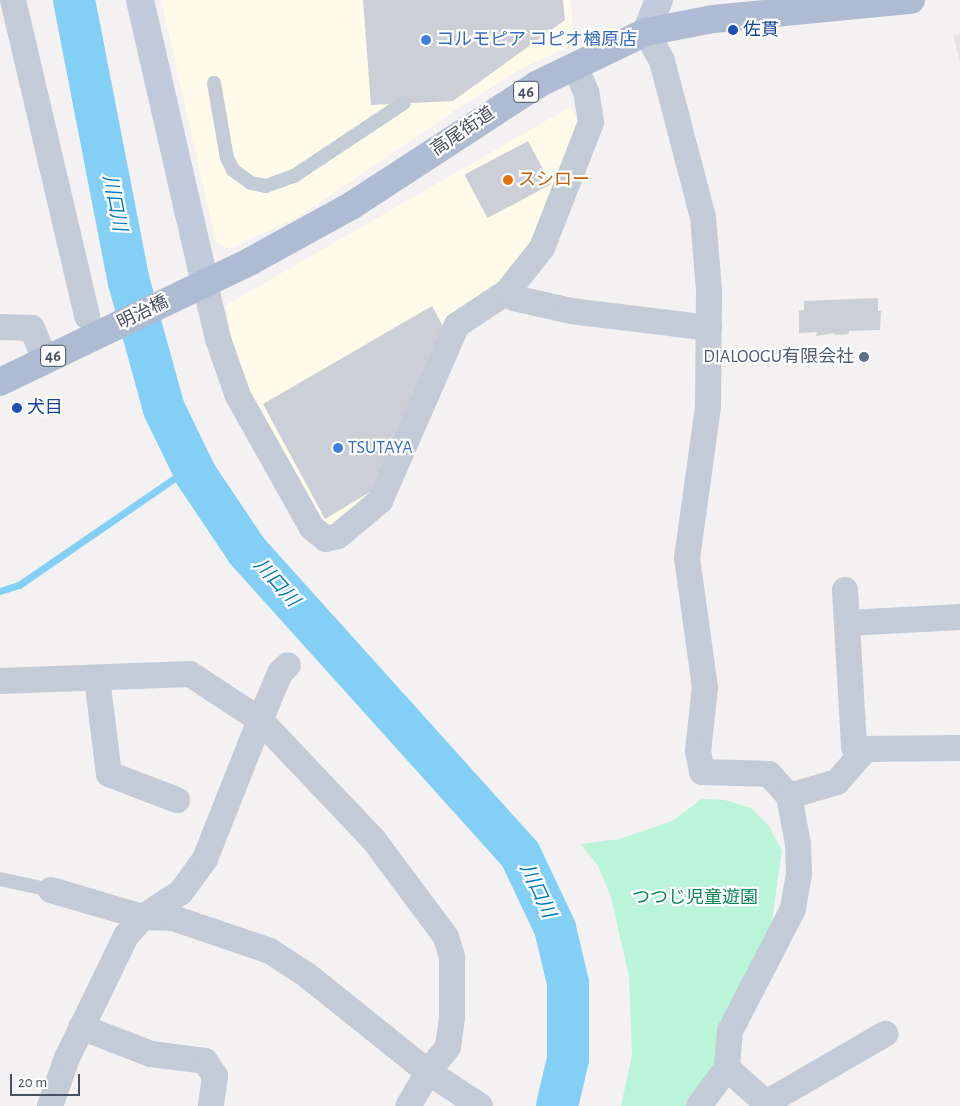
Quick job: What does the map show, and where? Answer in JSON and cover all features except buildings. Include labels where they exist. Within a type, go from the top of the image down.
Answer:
[{"type":"main road","name":"高尾街道","points":[[181,296],[340,213],[484,117],[574,66],[646,32],[713,19],[911,0]]},
{"type":"main road","name":"明治橋","points":[[97,324],[181,296]]},
{"type":"main road","name":"46","points":[[0,382],[45,360],[97,324]]},
{"type":"street","points":[[13,0],[97,324]]},
{"type":"street","points":[[140,0],[218,339],[238,396],[322,549],[376,506],[457,325],[507,292],[542,248],[591,122],[586,92],[574,66]]},
{"type":"street","points":[[659,0],[646,32],[662,61],[703,217],[709,328],[708,407],[687,558],[705,686],[698,751],[702,772],[770,774],[789,796],[798,844],[797,892],[793,909],[730,1031],[727,1068],[699,1106]]},
{"type":"street","points":[[507,292],[514,298],[571,311],[709,328]]},
{"type":"street","points":[[0,327],[32,328],[45,360]]},
{"type":"street","points":[[845,590],[854,747],[866,749],[960,748]]},
{"type":"street","points":[[848,623],[960,617]]},
{"type":"street","points":[[50,1106],[81,1027],[126,936],[143,917],[181,892],[205,859],[280,673],[288,665]]},
{"type":"street","points":[[0,681],[190,674],[260,720],[373,839],[446,938],[452,957],[452,1018],[448,1047],[428,1072],[408,1106]]},
{"type":"street","points":[[97,678],[109,774],[177,800]]},
{"type":"street","points":[[789,796],[837,782],[866,749]]},
{"type":"street","points":[[50,890],[143,917],[173,918],[270,952],[308,976],[428,1072],[480,1106]]},
{"type":"street","points":[[81,1027],[152,1054],[204,1061],[215,1076],[212,1106]]},
{"type":"street","points":[[727,1068],[768,1105],[885,1034]]},
{"type":"lane","points":[[214,83],[227,158],[233,170],[251,183],[266,186],[294,176],[404,103]]},
{"type":"lane","points":[[0,879],[50,890]]},
{"type":"shaded area","points":[[161,0],[571,0],[574,44],[521,69],[457,109],[300,216],[229,249],[216,242]]},
{"type":"shaded area","points":[[960,34],[960,62],[953,35]]},
{"type":"shaded area","points":[[570,107],[579,122],[541,233],[504,282],[457,322],[373,500],[325,529],[252,399],[233,351],[226,305]]},
{"type":"green space","name":"つつじ児童遊園","points":[[702,799],[725,800],[751,808],[769,826],[782,851],[772,920],[726,1087],[706,1106],[621,1106],[632,1055],[629,976],[611,897],[598,866],[581,844],[619,839],[672,821]]},
{"type":"waterway","name":"川口川","points":[[74,0],[129,282],[164,409],[196,475],[247,551],[520,854],[555,928],[568,983],[568,1059],[557,1106]]},
{"type":"waterway","points":[[0,591],[19,585],[192,466]]},
{"type":"place","name":"佐貫","points":[[733,30]]},
{"type":"place","name":"コルモピア コピオ楢原店","points":[[426,40]]},
{"type":"place","name":"スシロー","points":[[508,180]]},
{"type":"place","name":"DIALOOGU有限会社","points":[[864,357]]},
{"type":"place","name":"犬目","points":[[17,408]]},
{"type":"place","name":"TSUTAYA","points":[[338,448]]}]
